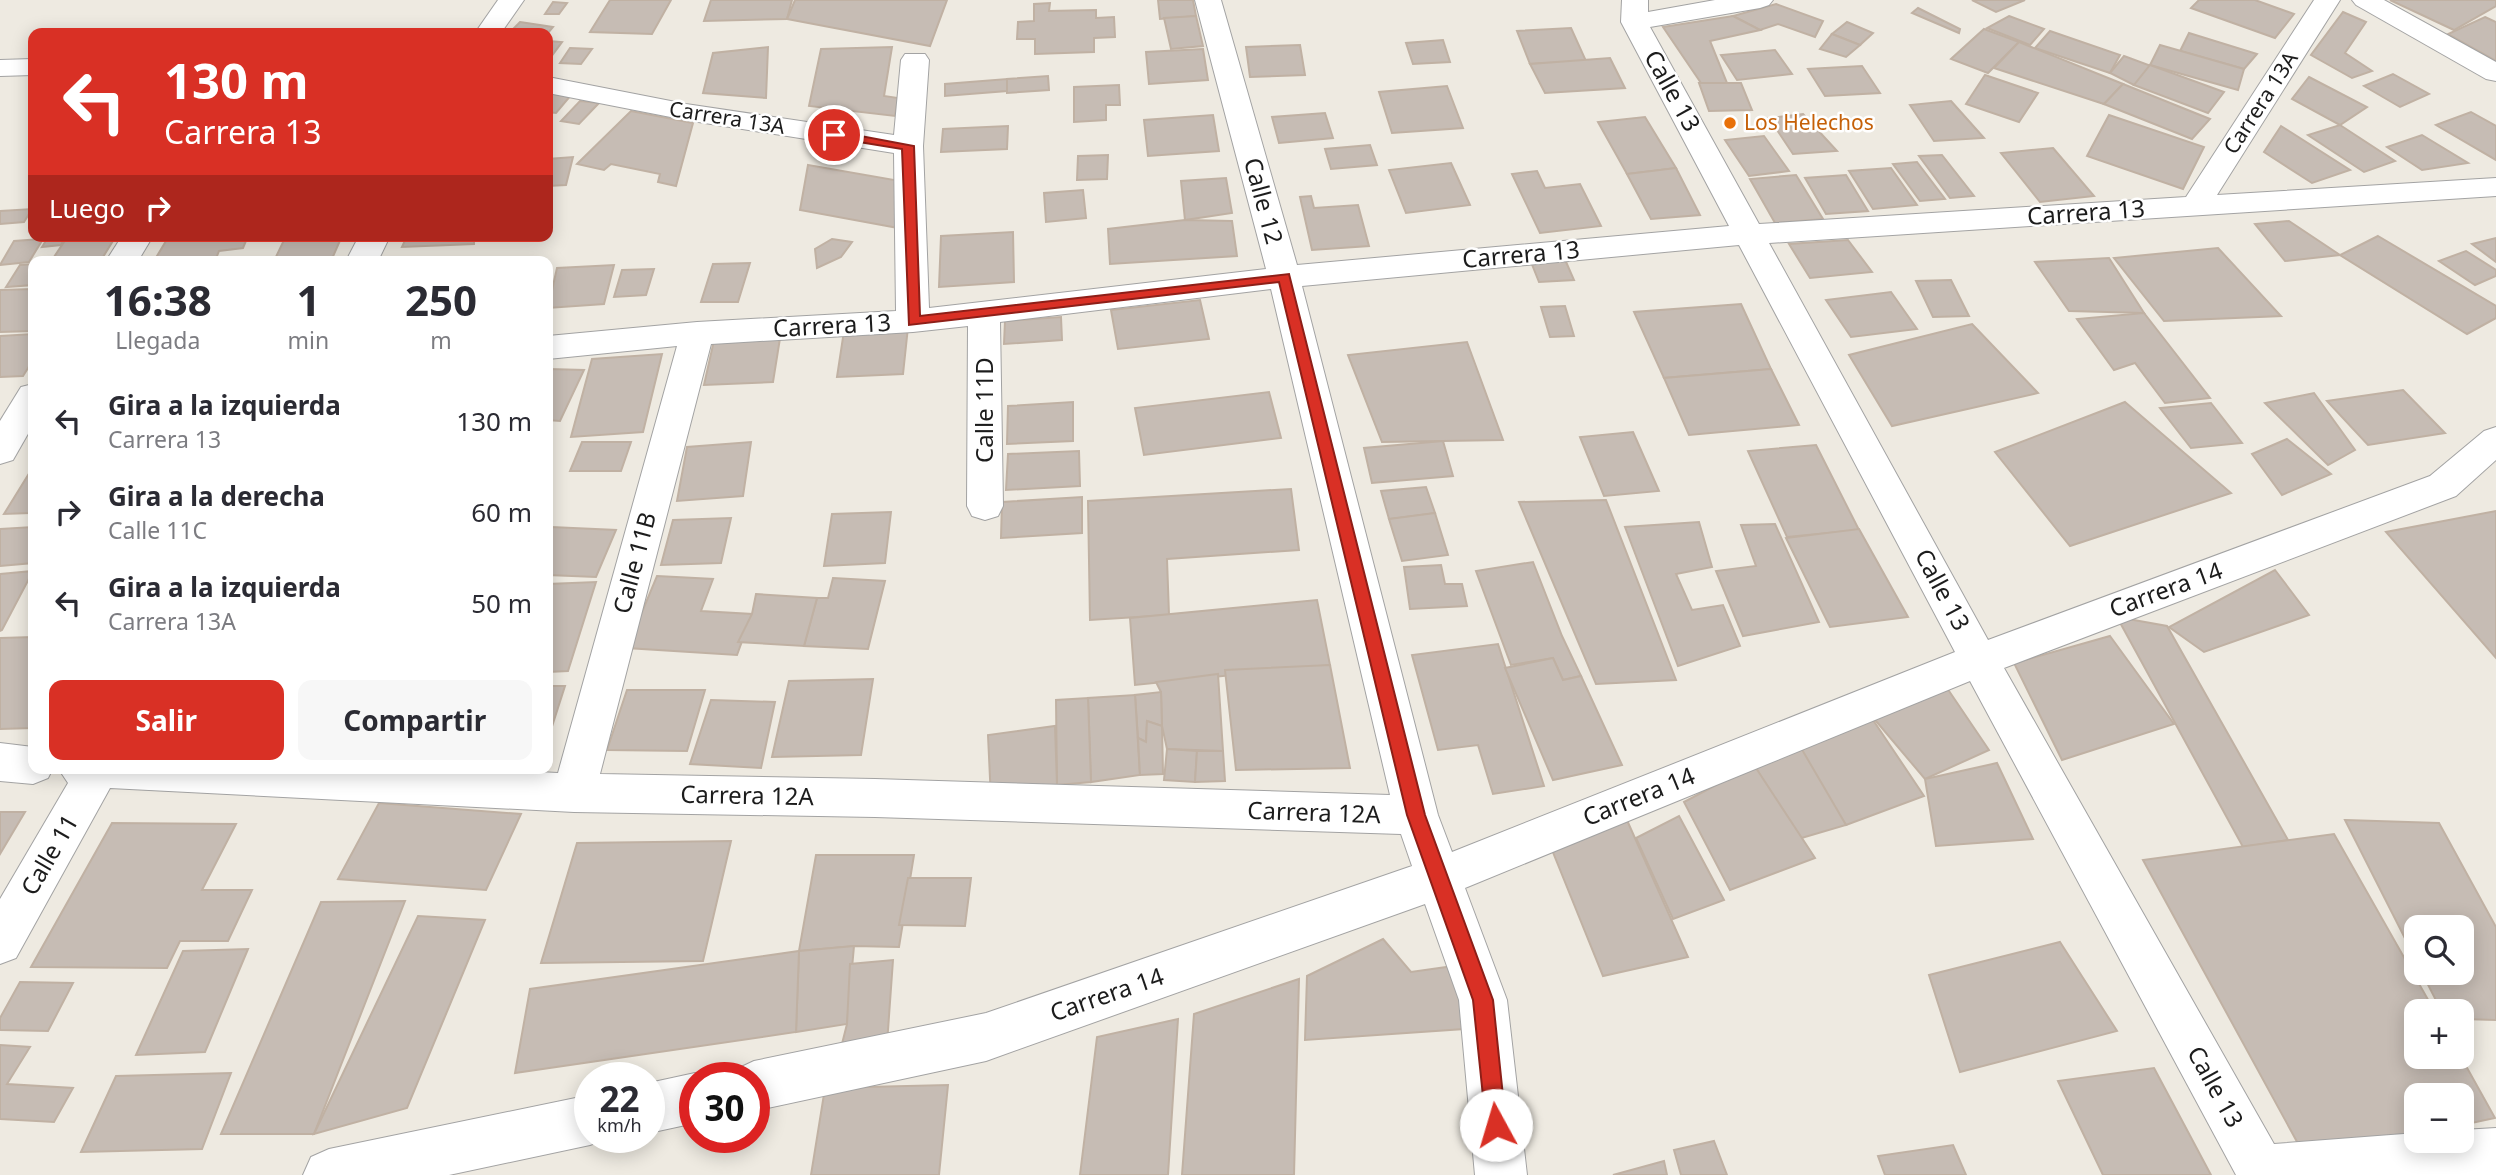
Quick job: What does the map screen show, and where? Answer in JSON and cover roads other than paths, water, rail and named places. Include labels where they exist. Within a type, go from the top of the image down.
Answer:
[{"type":"street","points":[[491,28],[511,0]]},
{"type":"street","name":"Calle 12","points":[[1208,0],[1284,277],[1416,815],[1483,1000],[1501,1175]]},
{"type":"street","points":[[1635,11],[1760,0]]},
{"type":"street","name":"Carrera 13A","points":[[2195,206],[2327,0]]},
{"type":"street","points":[[2365,0],[2496,73]]},
{"type":"street","name":"Calle 13","points":[[1635,11],[1750,234],[1979,660],[2262,1172]]},
{"type":"street","points":[[913,321],[908,146],[915,60]]},
{"type":"street","points":[[0,68],[28,67]]},
{"type":"street","name":"Carrera 13A","points":[[553,86],[685,112],[908,146]]},
{"type":"street","name":"Carrera 13","points":[[553,347],[697,333],[913,321],[1284,277],[1750,234],[2496,187]]},
{"type":"street","name":"Calle 11D","points":[[984,314],[985,506]]},
{"type":"street","name":"Calle 11B","points":[[574,793],[697,333]]},
{"type":"street","points":[[0,395],[28,395]]},
{"type":"street","points":[[0,451],[28,403]]},
{"type":"street","name":"Carrera 14","points":[[770,1083],[986,1037],[1439,878],[1979,660],[2444,486],[2496,440]]},
{"type":"street","points":[[0,762],[28,765]]},
{"type":"street","name":"Calle 11","points":[[0,942],[89,774]]},
{"type":"street","name":"Carrera 12A","points":[[346,774],[574,793],[862,798],[1416,815]]},
{"type":"street","points":[[329,1175],[574,1123]]},
{"type":"street","points":[[2262,1172],[2496,1153]]},
{"type":"place","name":"Los Helechos","points":[[1730,123]]}]
